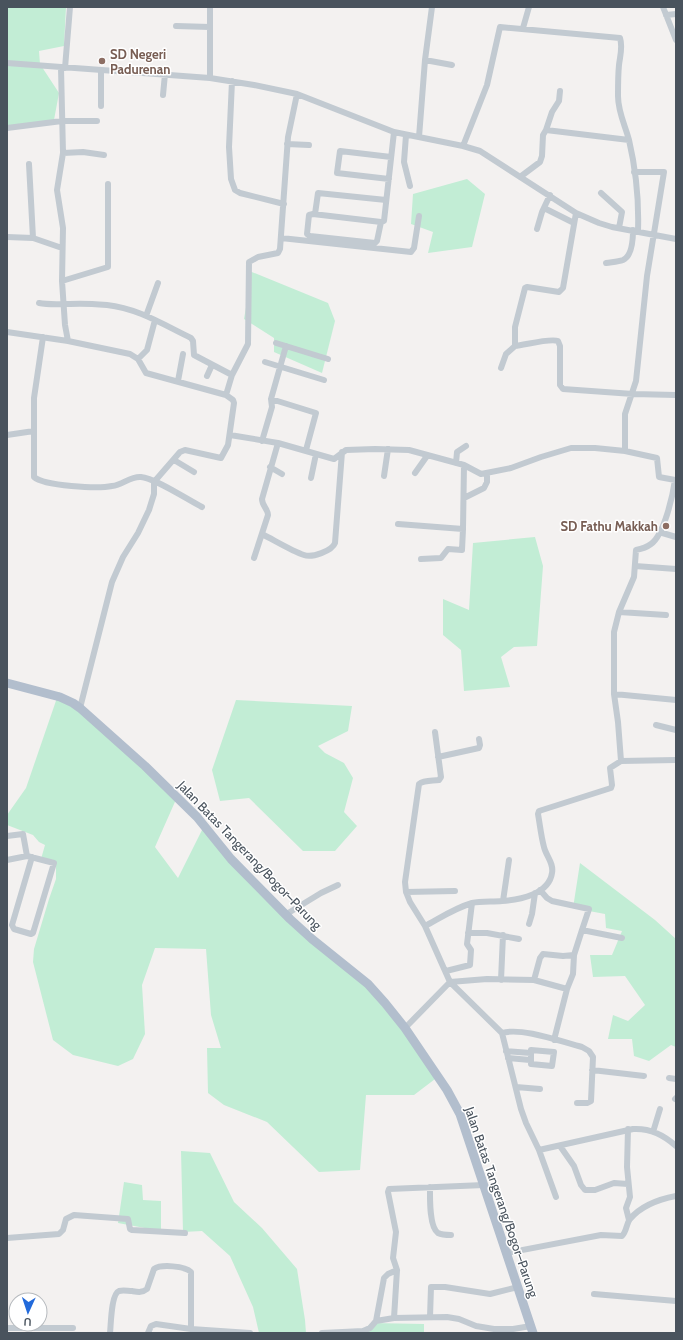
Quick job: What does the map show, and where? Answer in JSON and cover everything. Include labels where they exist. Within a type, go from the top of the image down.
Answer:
[{"type":"main road","name":"Jalan Batas Tangerang/Bogor–Parung","points":[[7,683],[60,697],[80,708],[145,766],[197,818],[231,859],[285,914],[312,939],[368,984],[385,1003],[405,1028],[447,1090],[460,1114],[508,1253],[532,1329]]},
{"type":"street","points":[[68,341],[65,325],[62,281],[62,216],[57,190],[63,153],[63,68],[70,7]]},
{"type":"street","points":[[210,7],[210,78]]},
{"type":"street","points":[[419,137],[425,60],[432,7]]},
{"type":"street","points":[[524,28],[529,7]]},
{"type":"street","points":[[664,7],[676,40]]},
{"type":"street","points":[[666,15],[676,14]]},
{"type":"street","points":[[176,26],[210,28]]},
{"type":"street","points":[[463,146],[487,85],[500,26],[620,38],[622,43],[619,67],[618,98],[620,111],[629,140],[638,206],[635,231],[629,255],[622,260],[606,263]]},
{"type":"street","points":[[425,60],[452,65]]},
{"type":"street","points":[[7,63],[210,78],[297,94],[394,132],[463,146],[480,151],[498,161],[576,213],[599,223],[676,239]]},
{"type":"street","points":[[101,70],[101,106]]},
{"type":"street","points":[[163,95],[165,74]]},
{"type":"street","points":[[232,82],[229,148],[232,183],[235,190],[240,193],[284,204]]},
{"type":"street","points":[[520,177],[540,162],[542,156],[543,135],[552,112],[559,101],[560,91]]},
{"type":"street","points":[[226,395],[232,375],[248,344],[249,262],[258,257],[278,253],[280,249],[287,144],[297,94]]},
{"type":"street","points":[[7,128],[62,121],[97,122]]},
{"type":"street","points":[[546,130],[629,140]]},
{"type":"street","points":[[381,222],[315,214],[309,215],[307,234],[310,236],[375,243],[377,241],[381,222],[384,221],[394,132]]},
{"type":"street","points":[[406,135],[404,162],[410,186]]},
{"type":"street","points":[[287,144],[309,145]]},
{"type":"street","points":[[389,179],[337,173],[340,151],[391,157]]},
{"type":"street","points":[[63,153],[83,152],[104,155]]},
{"type":"street","points":[[29,164],[33,238]]},
{"type":"street","points":[[625,451],[625,414],[627,405],[633,394],[636,380],[647,276],[664,172],[634,172]]},
{"type":"street","points":[[62,281],[108,268],[108,184]]},
{"type":"street","points":[[315,214],[318,193],[386,200]]},
{"type":"street","points":[[601,193],[622,212],[619,228]]},
{"type":"street","points":[[537,229],[550,195]]},
{"type":"street","points":[[544,208],[574,223]]},
{"type":"street","points":[[515,346],[516,327],[525,288],[527,287],[559,292],[563,288],[576,213]]},
{"type":"street","points":[[281,238],[411,252],[414,248],[419,216]]},
{"type":"street","points":[[7,237],[33,238],[62,248]]},
{"type":"street","points":[[146,316],[158,283]]},
{"type":"street","points":[[39,303],[109,305],[122,307],[155,320],[192,339],[193,355],[232,375]]},
{"type":"street","points":[[138,359],[147,350],[155,320]]},
{"type":"street","points":[[7,332],[68,341],[130,354],[138,359],[146,373],[226,395],[233,400],[234,403],[228,445],[221,458],[185,450],[180,452],[154,482],[149,510],[138,533],[123,557],[112,582],[80,708]]},
{"type":"street","points":[[43,337],[34,398],[33,474],[35,478],[39,481],[56,484],[96,487],[114,486],[134,477],[147,478],[202,507]]},
{"type":"street","points":[[501,368],[506,354],[515,346],[554,340],[558,341],[560,346],[560,385],[563,389],[633,394],[676,395]]},
{"type":"street","points":[[276,343],[328,359]]},
{"type":"street","points":[[262,441],[272,407],[271,399],[286,346]]},
{"type":"street","points":[[178,381],[183,354]]},
{"type":"street","points":[[265,362],[324,380]]},
{"type":"street","points":[[207,376],[212,365]]},
{"type":"street","points":[[271,399],[316,413],[306,450]]},
{"type":"street","points":[[7,435],[34,431]]},
{"type":"street","points":[[230,434],[278,443],[334,459],[342,452],[351,449],[413,451],[464,465],[478,473],[487,473],[511,468],[571,448],[595,448],[625,451],[657,458],[660,477],[676,479],[674,501],[659,532],[651,544],[636,550],[631,587],[619,612],[614,632],[614,694],[621,762]]},
{"type":"street","points":[[254,558],[268,513],[262,503],[262,499],[278,443]]},
{"type":"street","points":[[456,463],[457,452],[466,446]]},
{"type":"street","points":[[384,476],[388,449]]},
{"type":"street","points":[[262,534],[306,556],[320,554],[333,547],[335,543],[342,452]]},
{"type":"street","points":[[311,478],[316,454]]},
{"type":"street","points":[[415,473],[427,456]]},
{"type":"street","points":[[174,460],[194,472]]},
{"type":"street","points":[[421,559],[441,558],[448,549],[462,550],[464,465]]},
{"type":"street","points":[[270,467],[282,474]]},
{"type":"street","points":[[464,498],[484,488],[487,482],[487,473]]},
{"type":"street","points":[[398,524],[463,529]]},
{"type":"street","points":[[659,532],[676,537]]},
{"type":"street","points":[[635,566],[676,569]]},
{"type":"street","points":[[619,612],[666,615]]},
{"type":"street","points":[[614,694],[676,700]]},
{"type":"street","points":[[656,725],[676,730]]},
{"type":"street","points":[[435,732],[440,778],[421,782],[418,787],[406,892],[410,902],[425,926],[450,982],[502,1033],[521,1110],[539,1150],[556,1197]]},
{"type":"street","points":[[438,756],[479,748],[479,738]]},
{"type":"street","points":[[425,926],[472,903],[503,901],[520,898],[537,891],[548,883],[552,871],[552,865],[544,849],[538,812],[539,810],[611,788],[610,768],[621,762],[676,760]]},
{"type":"street","points":[[7,836],[23,834],[30,857],[12,925],[14,929],[31,934],[33,933],[54,864],[30,857],[7,860]]},
{"type":"street","points":[[503,901],[509,860]]},
{"type":"street","points":[[285,914],[338,885]]},
{"type":"street","points":[[406,892],[455,891]]},
{"type":"street","points":[[529,924],[537,891]]},
{"type":"street","points":[[537,891],[552,901],[589,909],[574,955],[573,974],[567,989],[554,1040]]},
{"type":"street","points":[[446,971],[470,965],[471,951],[467,946],[472,903]]},
{"type":"street","points":[[582,930],[622,938]]},
{"type":"street","points":[[468,933],[487,932],[519,939]]},
{"type":"street","points":[[501,980],[503,935]]},
{"type":"street","points":[[534,980],[540,958],[543,954],[563,956],[574,955]]},
{"type":"street","points":[[405,1028],[450,982],[469,980],[534,980],[567,989]]},
{"type":"street","points":[[502,1033],[516,1031],[587,1050],[593,1057],[590,1102],[577,1103]]},
{"type":"street","points":[[506,1051],[531,1057],[508,1058]]},
{"type":"street","points":[[592,1070],[644,1076]]},
{"type":"street","points":[[668,1078],[676,1079]]},
{"type":"street","points":[[516,1087],[540,1088]]},
{"type":"street","points":[[653,1132],[660,1109]]},
{"type":"street","points":[[539,1150],[588,1140],[628,1129],[646,1129],[664,1137],[676,1146]]},
{"type":"street","points":[[628,1129],[627,1167],[630,1198],[626,1208],[629,1220]]},
{"type":"street","points":[[560,1146],[574,1166],[581,1185],[585,1190],[595,1190],[614,1183],[628,1184]]},
{"type":"street","points":[[394,1318],[397,1270],[393,1258],[396,1232],[388,1190],[391,1188],[484,1185]]},
{"type":"street","points":[[430,1187],[431,1218],[435,1229],[440,1234],[451,1235]]},
{"type":"street","points":[[508,1253],[600,1236],[622,1236],[629,1220],[638,1212],[655,1202],[676,1196]]},
{"type":"street","points":[[7,1238],[59,1234],[63,1230],[66,1219],[74,1215],[128,1219],[130,1229],[132,1230],[185,1233]]},
{"type":"street","points":[[110,1333],[113,1299],[115,1294],[119,1291],[145,1291],[154,1268],[161,1266],[179,1267],[188,1269],[191,1272],[191,1329]]},
{"type":"street","points":[[322,1333],[363,1331],[370,1328],[376,1321],[384,1278],[388,1274],[397,1270]]},
{"type":"street","points":[[430,1317],[431,1287],[445,1287],[490,1294],[518,1287]]},
{"type":"street","points":[[594,1294],[676,1301]]},
{"type":"street","points":[[376,1321],[394,1318],[454,1318],[476,1326],[507,1329],[532,1329]]},
{"type":"street","points":[[148,1333],[151,1326],[154,1324],[182,1330],[191,1329],[250,1333]]},
{"type":"street","points":[[476,1326],[477,1333]]},
{"type":"street","points":[[7,1328],[60,1331],[73,1328]]},
{"type":"green space","points":[[7,7],[66,7],[64,46],[39,51],[40,64],[59,93],[54,120],[7,130]]},
{"type":"green space","points":[[467,179],[485,194],[472,247],[428,253],[433,232],[411,224],[413,194]]},
{"type":"green space","points":[[247,270],[328,303],[335,321],[322,373],[274,352],[274,338],[244,319],[248,296]]},
{"type":"green space","points":[[535,537],[543,566],[537,646],[514,647],[501,657],[510,687],[464,691],[461,650],[443,635],[443,599],[469,610],[473,543]]},
{"type":"green space","points":[[59,692],[178,795],[155,847],[178,878],[203,828],[307,936],[354,971],[439,1076],[414,1095],[366,1095],[360,1170],[319,1172],[267,1122],[224,1105],[208,1093],[207,1048],[221,1048],[211,1015],[206,949],[155,948],[142,985],[145,1034],[133,1059],[118,1066],[73,1055],[53,1040],[33,962],[34,949],[56,879],[56,864],[41,859],[45,845],[39,842],[33,835],[7,825],[7,815],[26,788]]},
{"type":"green space","points":[[236,700],[352,706],[348,731],[318,746],[325,753],[344,763],[353,778],[344,812],[357,826],[335,851],[303,851],[249,798],[220,801],[212,770]]},
{"type":"green space","points":[[580,863],[655,920],[676,939],[676,1047],[671,1045],[649,1061],[634,1056],[632,1039],[608,1039],[613,1015],[628,1021],[645,1005],[625,976],[593,977],[590,955],[612,955],[622,931],[606,928],[605,914],[573,908]]},
{"type":"green space","points":[[181,1151],[210,1153],[234,1202],[262,1228],[297,1269],[306,1333],[259,1333],[253,1307],[230,1256],[202,1231],[183,1232]]},
{"type":"green space","points":[[124,1182],[142,1185],[143,1200],[161,1201],[161,1231],[118,1223]]},
{"type":"green space","points":[[372,1323],[424,1324],[424,1333],[360,1333]]},
{"type":"place","name":"SD Negeri Padurenan","points":[[102,61]]},
{"type":"place","name":"SD Fathu Makkah","points":[[666,526]]}]
